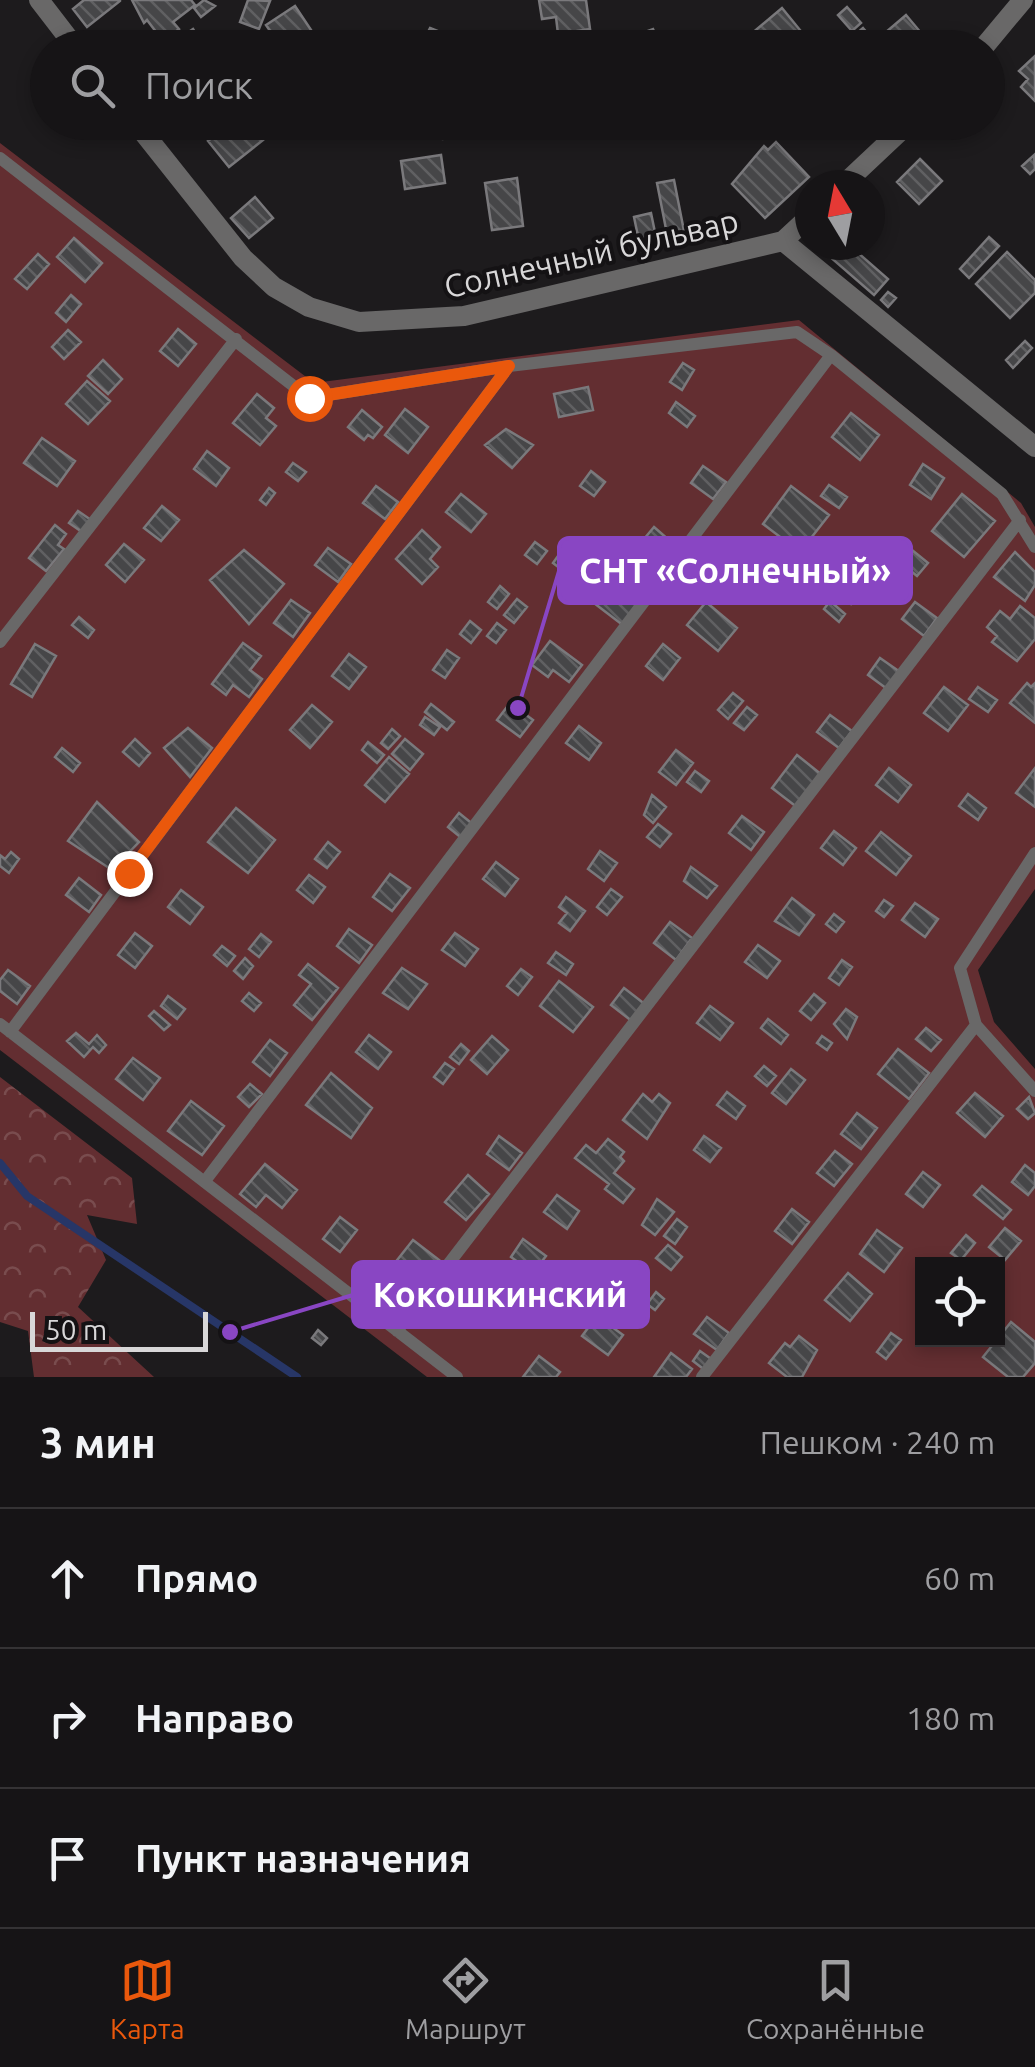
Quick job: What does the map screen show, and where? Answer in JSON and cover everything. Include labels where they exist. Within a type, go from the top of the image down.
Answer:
[{"type":"street","points":[[39,0],[62,30]]},
{"type":"street","points":[[998,30],[1024,0]]},
{"type":"street","name":"Солнечный бульвар","points":[[149,140],[234,248],[274,286],[309,306],[359,322],[464,316],[783,241],[795,230]]},
{"type":"street","points":[[859,170],[891,140]]},
{"type":"street","name":"Солнечный бульвар","points":[[783,241],[1035,447]]},
{"type":"lane","points":[[0,158],[309,398],[509,366],[797,332],[831,354],[1002,494],[1035,547]]},
{"type":"lane","points":[[0,642],[236,339]]},
{"type":"lane","points":[[205,1181],[831,354]]},
{"type":"lane","points":[[457,1377],[5,1028],[509,366]]},
{"type":"lane","points":[[397,1330],[1020,520]]},
{"type":"lane","points":[[1035,853],[960,968],[976,1025],[1035,1091]]},
{"type":"lane","points":[[702,1377],[976,1025]]},
{"type":"green space","points":[[0,143],[314,383],[799,320],[1021,503],[1035,527],[1035,889],[978,970],[994,1022],[1035,1069],[1035,1377],[427,1377],[0,1050]]},
{"type":"green space","points":[[0,1077],[132,1178],[137,1224],[87,1215],[106,1260],[78,1307],[154,1377],[34,1377],[28,1331],[0,1322]]},
{"type":"building","points":[[84,0],[120,1],[87,27],[73,9]]},
{"type":"building","points":[[132,0],[191,0],[195,5],[173,22],[178,30],[155,30],[147,20],[144,23]]},
{"type":"building","points":[[204,0],[215,6],[201,17],[194,8]]},
{"type":"building","points":[[248,0],[270,1],[259,29],[240,22]]},
{"type":"building","points":[[539,0],[586,0],[590,29],[558,30],[556,17],[542,19]]},
{"type":"building","points":[[295,6],[311,30],[269,30],[266,25]]},
{"type":"building","points":[[847,7],[861,23],[851,30],[838,15]]},
{"type":"building","points":[[782,8],[800,30],[756,30]]},
{"type":"building","points":[[906,15],[919,30],[888,30]]},
{"type":"building","points":[[1035,56],[1035,101],[1021,87],[1028,79],[1019,71]]},
{"type":"building","points":[[209,140],[263,140],[229,167]]},
{"type":"building","points":[[776,142],[802,170],[795,170],[795,190],[765,218],[732,184],[764,146],[768,150]]},
{"type":"building","points":[[441,155],[445,183],[405,189],[401,161]]},
{"type":"building","points":[[1034,155],[1035,169],[1030,174],[1022,166]]},
{"type":"building","points":[[920,159],[942,181],[919,204],[897,182]]},
{"type":"building","points":[[517,178],[523,226],[492,230],[485,183]]},
{"type":"building","points":[[674,180],[684,231],[667,234],[657,183]]},
{"type":"building","points":[[255,197],[273,218],[249,238],[231,218]]},
{"type":"building","points":[[651,213],[657,242],[640,246],[634,217]]},
{"type":"building","points":[[989,237],[999,246],[969,278],[960,269]]},
{"type":"building","points":[[74,238],[102,263],[85,282],[57,257]]},
{"type":"building","points":[[1007,252],[1035,280],[1035,293],[1010,318],[976,284]]},
{"type":"building","points":[[38,254],[49,264],[27,289],[15,279]]},
{"type":"building","points":[[834,260],[866,260],[888,279],[874,295]]},
{"type":"building","points":[[888,292],[896,298],[888,307],[881,300]]},
{"type":"building","points":[[71,295],[81,304],[66,322],[56,313]]},
{"type":"building","points":[[178,329],[196,344],[178,366],[160,351]]},
{"type":"building","points":[[68,330],[81,342],[64,359],[52,347]]},
{"type":"building","points":[[1025,341],[1032,348],[1013,368],[1006,360]]},
{"type":"building","points":[[103,360],[122,379],[108,394],[88,376]]},
{"type":"building","points":[[683,363],[694,370],[682,390],[670,382]]},
{"type":"building","points":[[87,381],[110,401],[88,424],[66,404]]},
{"type":"building","points":[[588,387],[593,410],[559,417],[554,394]]},
{"type":"building","points":[[257,394],[274,408],[266,418],[276,426],[260,445],[233,423]]},
{"type":"building","points":[[676,402],[695,416],[687,427],[669,413]]},
{"type":"building","points":[[405,409],[428,427],[408,453],[385,435]]},
{"type":"building","points":[[362,410],[382,427],[373,438],[368,435],[364,440],[348,427]]},
{"type":"building","points":[[851,413],[879,435],[860,460],[832,437]]},
{"type":"building","points":[[506,429],[533,445],[512,468],[485,445]]},
{"type":"building","points":[[42,438],[75,461],[57,486],[24,463]]},
{"type":"building","points":[[207,451],[229,468],[216,486],[194,469]]},
{"type":"building","points":[[293,463],[306,472],[298,481],[286,472]]},
{"type":"building","points":[[923,464],[944,478],[931,499],[910,485]]},
{"type":"building","points":[[703,466],[726,482],[713,499],[691,483]]},
{"type":"building","points":[[591,471],[605,482],[594,496],[580,486]]},
{"type":"building","points":[[829,485],[847,497],[839,508],[821,496]]},
{"type":"building","points":[[376,486],[398,502],[385,519],[363,503]]},
{"type":"building","points":[[791,486],[829,515],[800,552],[763,524]]},
{"type":"building","points":[[269,488],[275,493],[266,505],[260,500]]},
{"type":"building","points":[[461,494],[486,514],[471,532],[446,512]]},
{"type":"building","points":[[962,494],[995,521],[964,557],[932,531]]},
{"type":"building","points":[[162,506],[179,520],[161,541],[144,528]]},
{"type":"building","points":[[78,511],[94,522],[85,534],[69,523]]},
{"type":"building","points":[[55,525],[66,534],[58,545],[64,549],[46,571],[29,558]]},
{"type":"building","points":[[654,527],[678,548],[659,571],[634,551]]},
{"type":"building","points":[[422,530],[440,547],[430,559],[438,567],[422,584],[396,559]]},
{"type":"building","points":[[535,542],[547,551],[537,564],[525,555]]},
{"type":"building","points":[[124,544],[144,560],[125,582],[106,565]]},
{"type":"building","points":[[328,548],[351,564],[338,582],[315,565]]},
{"type":"building","points":[[563,549],[577,559],[566,573],[553,563]]},
{"type":"building","points":[[244,550],[284,584],[249,624],[210,580]]},
{"type":"building","points":[[912,550],[928,563],[917,576],[901,563]]},
{"type":"building","points":[[1015,552],[1035,572],[1035,585],[1025,601],[994,577]]},
{"type":"building","points":[[607,578],[641,604],[624,626],[590,600]]},
{"type":"building","points":[[500,586],[509,594],[497,609],[488,602]]},
{"type":"building","points":[[848,587],[858,594],[851,604],[841,596]]},
{"type":"building","points":[[517,599],[527,607],[514,623],[504,615]]},
{"type":"building","points":[[291,600],[310,613],[293,637],[274,623]]},
{"type":"building","points":[[830,601],[845,614],[839,622],[824,609]]},
{"type":"building","points":[[706,602],[737,628],[718,651],[687,625]]},
{"type":"building","points":[[915,602],[937,618],[924,636],[902,619]]},
{"type":"building","points":[[1020,606],[1035,618],[1035,639],[1017,661],[992,642],[997,636],[987,627],[1000,611],[1010,619]]},
{"type":"building","points":[[79,617],[94,630],[88,638],[72,625]]},
{"type":"building","points":[[470,621],[481,630],[471,643],[460,634]]},
{"type":"building","points":[[497,623],[506,630],[496,643],[487,636]]},
{"type":"building","points":[[550,641],[582,665],[569,682],[553,670],[548,677],[532,665]]},
{"type":"building","points":[[243,643],[261,656],[250,670],[262,679],[249,697],[233,685],[226,695],[212,684]]},
{"type":"building","points":[[35,644],[56,656],[32,697],[11,684]]},
{"type":"building","points":[[663,644],[680,658],[663,680],[646,666]]},
{"type":"building","points":[[447,650],[459,658],[445,678],[433,670]]},
{"type":"building","points":[[349,654],[366,667],[349,689],[332,676]]},
{"type":"building","points":[[880,658],[903,674],[890,691],[868,675]]},
{"type":"building","points":[[1027,683],[1031,687],[1035,683],[1035,723],[1010,703]]},
{"type":"building","points":[[944,687],[968,705],[948,731],[924,713]]},
{"type":"building","points":[[978,687],[997,700],[988,712],[969,699]]},
{"type":"building","points":[[733,693],[743,701],[728,719],[718,710]]},
{"type":"building","points":[[510,703],[533,720],[520,737],[497,720]]},
{"type":"building","points":[[431,704],[454,722],[447,730],[425,712]]},
{"type":"building","points":[[312,705],[332,722],[310,748],[290,730]]},
{"type":"building","points":[[747,707],[757,715],[744,730],[734,723]]},
{"type":"building","points":[[830,715],[852,731],[839,748],[817,732]]},
{"type":"building","points":[[425,717],[440,727],[434,735],[420,725]]},
{"type":"building","points":[[579,726],[601,743],[589,760],[566,743]]},
{"type":"building","points":[[188,728],[212,748],[190,777],[164,748]]},
{"type":"building","points":[[392,729],[400,736],[388,749],[381,743]]},
{"type":"building","points":[[135,739],[150,753],[139,766],[123,752]]},
{"type":"building","points":[[405,739],[423,754],[410,770],[392,754]]},
{"type":"building","points":[[368,742],[384,755],[377,763],[362,750]]},
{"type":"building","points":[[62,748],[80,763],[73,772],[55,757]]},
{"type":"building","points":[[676,750],[693,763],[676,785],[659,772]]},
{"type":"building","points":[[797,755],[822,775],[798,808],[772,788]]},
{"type":"building","points":[[389,757],[409,774],[385,802],[365,785]]},
{"type":"building","points":[[889,768],[911,785],[898,802],[876,785]]},
{"type":"building","points":[[1035,768],[1035,807],[1016,793]]},
{"type":"building","points":[[695,771],[709,781],[701,792],[687,782]]},
{"type":"building","points":[[968,794],[986,808],[978,820],[959,806]]},
{"type":"building","points":[[652,795],[666,807],[653,823],[644,815]]},
{"type":"building","points":[[97,802],[139,842],[112,870],[68,841]]},
{"type":"building","points":[[236,808],[275,840],[248,873],[208,842]]},
{"type":"building","points":[[459,813],[475,826],[464,840],[448,827]]},
{"type":"building","points":[[742,816],[764,832],[751,850],[729,833]]},
{"type":"building","points":[[658,824],[671,834],[660,847],[647,837]]},
{"type":"building","points":[[834,831],[856,848],[843,865],[821,848]]},
{"type":"building","points":[[881,832],[911,856],[896,875],[866,851]]},
{"type":"building","points":[[328,842],[340,852],[327,868],[315,859]]},
{"type":"building","points":[[600,851],[617,863],[604,881],[588,869]]},
{"type":"building","points":[[11,852],[19,859],[9,873],[0,866],[0,855],[5,859]]},
{"type":"building","points":[[496,862],[518,879],[505,896],[483,879]]},
{"type":"building","points":[[691,867],[717,886],[707,898],[684,881]]},
{"type":"building","points":[[390,874],[410,888],[392,911],[373,897]]},
{"type":"building","points":[[309,875],[325,887],[313,903],[297,890]]},
{"type":"building","points":[[79,878],[101,895],[89,912],[66,895]]},
{"type":"building","points":[[611,889],[622,897],[607,915],[597,907]]},
{"type":"building","points":[[181,890],[203,907],[190,924],[168,907]]},
{"type":"building","points":[[566,897],[585,911],[570,931],[559,923],[567,913],[559,907]]},
{"type":"building","points":[[792,898],[814,915],[799,935],[775,921]]},
{"type":"building","points":[[884,900],[893,906],[884,917],[876,911]]},
{"type":"building","points":[[915,903],[938,919],[925,937],[902,920]]},
{"type":"building","points":[[834,914],[844,922],[836,932],[826,924]]},
{"type":"building","points":[[670,922],[692,938],[676,960],[654,943]]},
{"type":"building","points":[[349,929],[372,945],[359,963],[337,946]]},
{"type":"building","points":[[135,933],[152,946],[135,968],[118,955]]},
{"type":"building","points":[[455,933],[478,949],[465,966],[442,950]]},
{"type":"building","points":[[261,934],[271,942],[259,957],[249,949]]},
{"type":"building","points":[[758,945],[780,961],[767,978],[745,962]]},
{"type":"building","points":[[222,946],[235,956],[227,966],[214,955]]},
{"type":"building","points":[[556,952],[573,964],[566,975],[548,963]]},
{"type":"building","points":[[245,958],[253,966],[243,979],[234,971]]},
{"type":"building","points":[[842,960],[852,967],[839,985],[829,978]]},
{"type":"building","points":[[308,964],[338,988],[312,1020],[294,1005],[311,984],[299,975]]},
{"type":"building","points":[[402,968],[427,984],[408,1009],[383,993]]},
{"type":"building","points":[[521,969],[532,977],[518,995],[507,986]]},
{"type":"building","points":[[8,970],[30,986],[17,1004],[0,991],[0,980]]},
{"type":"building","points":[[559,981],[593,1007],[573,1032],[540,1006]]},
{"type":"building","points":[[624,988],[646,1005],[633,1022],[611,1005]]},
{"type":"building","points":[[249,993],[261,1003],[254,1011],[242,1001]]},
{"type":"building","points":[[814,994],[825,1003],[811,1020],[800,1011]]},
{"type":"building","points":[[168,996],[185,1009],[177,1019],[161,1006]]},
{"type":"building","points":[[710,1006],[733,1023],[720,1040],[697,1023]]},
{"type":"building","points":[[846,1009],[857,1017],[847,1039],[834,1024]]},
{"type":"building","points":[[154,1011],[170,1025],[164,1030],[149,1016]]},
{"type":"building","points":[[768,1019],[788,1035],[781,1044],[761,1028]]},
{"type":"building","points":[[926,1028],[941,1040],[931,1051],[916,1039]]},
{"type":"building","points":[[76,1033],[89,1044],[97,1035],[106,1045],[99,1053],[93,1047],[84,1057],[67,1041]]},
{"type":"building","points":[[369,1035],[391,1052],[378,1069],[356,1052]]},
{"type":"building","points":[[492,1036],[508,1050],[487,1074],[471,1060]]},
{"type":"building","points":[[822,1036],[832,1043],[827,1050],[817,1043]]},
{"type":"building","points":[[270,1040],[287,1053],[270,1076],[253,1062]]},
{"type":"building","points":[[461,1044],[469,1051],[459,1064],[450,1057]]},
{"type":"building","points":[[898,1049],[929,1073],[909,1099],[878,1074]]},
{"type":"building","points":[[133,1058],[160,1078],[143,1100],[116,1079]]},
{"type":"building","points":[[445,1063],[454,1069],[443,1084],[434,1077]]},
{"type":"building","points":[[764,1066],[776,1076],[767,1086],[755,1076]]},
{"type":"building","points":[[791,1069],[805,1080],[786,1104],[772,1093]]},
{"type":"building","points":[[331,1073],[372,1108],[351,1138],[306,1105]]},
{"type":"building","points":[[250,1084],[262,1094],[249,1107],[238,1097]]},
{"type":"building","points":[[727,1092],[745,1106],[736,1119],[717,1105]]},
{"type":"building","points":[[975,1093],[1003,1116],[985,1137],[957,1113]]},
{"type":"building","points":[[643,1094],[652,1102],[659,1094],[670,1103],[647,1139],[623,1120]]},
{"type":"building","points":[[1029,1097],[1035,1113],[1028,1119],[1017,1109]]},
{"type":"building","points":[[191,1101],[224,1126],[202,1155],[168,1131]]},
{"type":"building","points":[[857,1113],[877,1128],[861,1149],[841,1134]]},
{"type":"building","points":[[499,1136],[522,1153],[509,1170],[487,1154]]},
{"type":"building","points":[[704,1136],[721,1148],[710,1162],[694,1150]]},
{"type":"building","points":[[608,1139],[624,1152],[620,1157],[624,1161],[614,1173],[634,1189],[623,1203],[605,1189],[609,1184],[575,1158],[586,1145],[596,1153]]},
{"type":"building","points":[[835,1151],[852,1164],[834,1186],[817,1173]]},
{"type":"building","points":[[265,1164],[297,1190],[282,1208],[266,1195],[256,1207],[240,1194]]},
{"type":"building","points":[[1025,1165],[1035,1173],[1035,1186],[1028,1195],[1012,1182]]},
{"type":"building","points":[[923,1172],[940,1185],[923,1207],[906,1194]]},
{"type":"building","points":[[468,1175],[489,1194],[466,1220],[445,1202]]},
{"type":"building","points":[[982,1186],[1011,1210],[1003,1219],[974,1195]]},
{"type":"building","points":[[557,1195],[579,1211],[567,1229],[544,1212]]},
{"type":"building","points":[[657,1199],[674,1212],[655,1235],[642,1225]]},
{"type":"building","points":[[792,1209],[809,1222],[792,1244],[775,1231]]},
{"type":"building","points":[[340,1217],[357,1230],[340,1252],[323,1239]]},
{"type":"building","points":[[677,1219],[687,1227],[675,1244],[664,1236]]},
{"type":"building","points":[[1005,1228],[1021,1241],[1005,1260],[989,1247]]},
{"type":"building","points":[[877,1230],[902,1248],[884,1272],[860,1254]]},
{"type":"building","points":[[966,1235],[975,1243],[963,1257],[951,1253]]},
{"type":"building","points":[[523,1239],[546,1256],[533,1273],[511,1257]]},
{"type":"building","points":[[413,1240],[439,1260],[404,1303],[379,1283]]},
{"type":"building","points":[[668,1245],[682,1257],[671,1270],[656,1258]]},
{"type":"building","points":[[848,1273],[872,1294],[850,1321],[825,1300]]},
{"type":"building","points":[[656,1292],[664,1299],[655,1310],[647,1304]]},
{"type":"building","points":[[597,1316],[623,1335],[608,1355],[582,1336]]},
{"type":"building","points":[[707,1317],[729,1333],[717,1350],[694,1334]]},
{"type":"building","points":[[1011,1322],[1035,1342],[1035,1363],[1023,1377],[1008,1377],[983,1357],[991,1347],[1005,1347],[1005,1330]]},
{"type":"building","points":[[318,1330],[327,1338],[321,1345],[312,1338]]},
{"type":"building","points":[[891,1333],[901,1340],[886,1359],[877,1352]]},
{"type":"building","points":[[799,1336],[817,1350],[802,1377],[787,1377],[769,1363],[785,1343],[790,1347]]},
{"type":"building","points":[[700,1351],[714,1361],[706,1371],[693,1361]]},
{"type":"building","points":[[671,1353],[692,1369],[686,1377],[654,1377]]},
{"type":"building","points":[[539,1356],[560,1372],[556,1377],[523,1377]]},
{"type":"waterway","points":[[0,1163],[27,1196],[297,1377]]},
{"type":"place","name":"СНТ «Солнечный»","points":[[518,708]]},
{"type":"place","name":"Кокошкинский","points":[[230,1332]]},
{"type":"route","points":[[129,873],[509,366],[309,398]]}]
